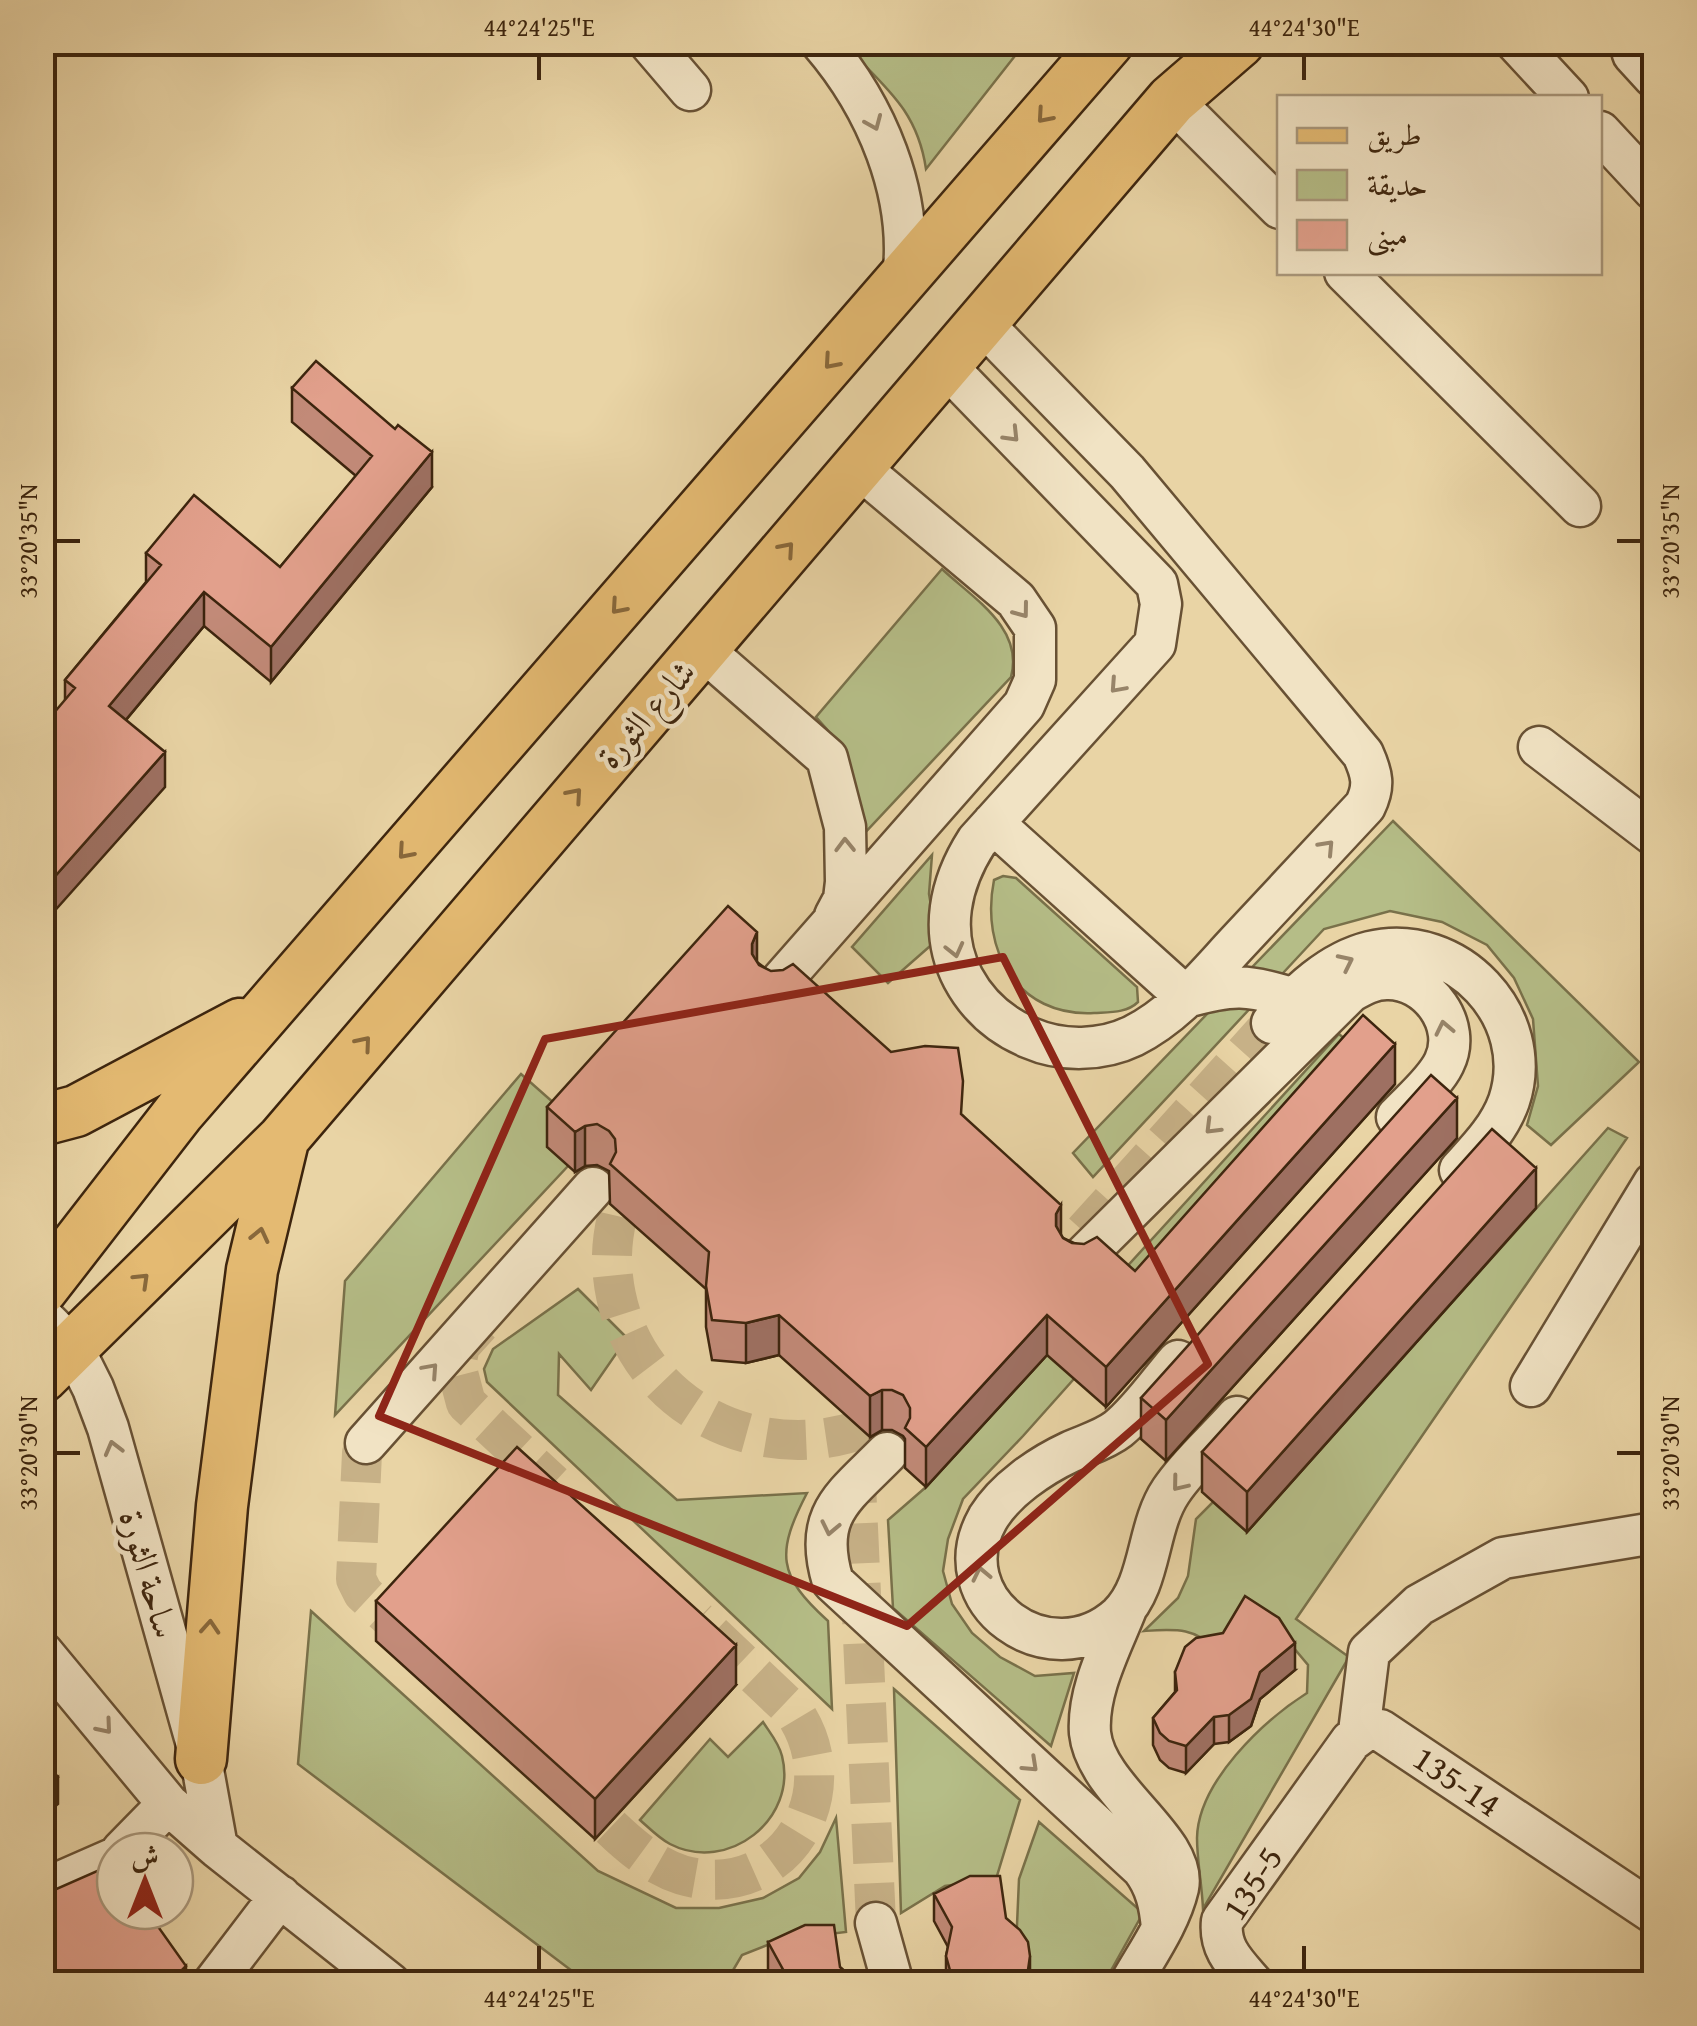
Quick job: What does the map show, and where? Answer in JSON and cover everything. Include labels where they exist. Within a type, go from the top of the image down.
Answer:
[{"type":"main road","points":[[42,1289],[180,1111],[266,1010],[1108,42]]},
{"type":"main road","name":"شارع الثورة","points":[[52,1347],[283,1139],[1172,100],[1239,42]]},
{"type":"main road","points":[[42,1120],[76,1111],[266,1010]]},
{"type":"main road","points":[[201,1759],[222,1506],[252,1270],[283,1139]]},
{"type":"street","points":[[649,42],[690,90]]},
{"type":"street","points":[[821,42],[862,96],[884,146],[904,228],[903,279]]},
{"type":"street","points":[[1516,42],[1565,95]]},
{"type":"street","points":[[1630,42],[1632,54],[1654,77]]},
{"type":"street","points":[[1172,100],[1277,205]]},
{"type":"street","points":[[1602,134],[1654,190]]},
{"type":"street","points":[[1348,275],[1580,506]]},
{"type":"street","points":[[944,365],[1157,584],[1161,604],[1155,644],[993,823],[963,862],[950,905],[950,931],[958,964],[973,994],[991,1015],[1012,1031],[1040,1042],[1068,1048],[1100,1046],[1130,1038],[1152,1026],[1186,997],[1366,806],[1372,790],[1372,772],[1363,754],[1128,472],[982,322]]},
{"type":"street","points":[[702,649],[827,758],[839,796],[845,826],[844,899],[833,919],[774,987],[1024,705],[1035,680],[1035,628],[1016,600],[858,467]]},
{"type":"street","points":[[1540,746],[1654,836]]},
{"type":"street","points":[[993,823],[1186,997]]},
{"type":"street","points":[[1079,1261],[1332,968],[1350,958],[1388,949],[1432,953],[1466,971],[1485,988],[1510,1032],[1514,1058],[1508,1101],[1488,1139],[1435,1198]]},
{"type":"street","points":[[1282,1027],[1368,982],[1401,981],[1428,994],[1445,1018],[1448,1035],[1444,1066],[1378,1138]]},
{"type":"street","points":[[1186,997],[1220,988],[1256,986],[1282,1027]]},
{"type":"street","points":[[1531,1386],[1654,1183]]},
{"type":"street","points":[[366,1443],[593,1188]]},
{"type":"street","points":[[1208,1328],[1117,1430],[1044,1466],[997,1505],[986,1521],[978,1553],[982,1582],[996,1610],[1019,1629],[1054,1640],[1086,1636],[1106,1626],[1134,1596],[1170,1492],[1263,1389]]},
{"type":"street","name":"ساحة الثورة","points":[[52,1347],[93,1388],[108,1428],[201,1759],[217,1847]]},
{"type":"street","points":[[887,1453],[836,1504],[830,1520],[826,1559],[833,1582],[1142,1868],[1160,1904],[1162,1928]]},
{"type":"street","points":[[1359,1732],[1369,1652],[1420,1605],[1502,1558],[1654,1533]]},
{"type":"street","points":[[1126,1608],[1096,1686],[1090,1730],[1096,1760],[1104,1774],[1168,1849],[1179,1876],[1177,1892],[1162,1928],[1130,1984]]},
{"type":"street","points":[[42,1652],[168,1804],[390,1984]]},
{"type":"street","name":"135-14","points":[[1359,1732],[1380,1730],[1654,1912]]},
{"type":"street","name":"135-5","points":[[1253,1984],[1226,1952],[1220,1938],[1222,1920],[1359,1732]]},
{"type":"street","points":[[142,1831],[168,1804]]},
{"type":"street","points":[[42,1890],[95,1867]]},
{"type":"street","points":[[213,1984],[280,1896]]},
{"type":"street","points":[[876,1922],[893,1984]]},
{"type":"highlighted area","points":[[1003,957],[1208,1364],[907,1626],[379,1416],[545,1039]]},
{"type":"green space","points":[[843,43],[1025,43],[926,169],[906,114]]},
{"type":"green space","points":[[942,569],[981,603],[1003,629],[1013,660],[1011,677],[860,838],[857,802],[845,758],[816,717]]},
{"type":"green space","points":[[1393,821],[1639,1062],[1551,1145],[1527,1125],[1538,1086],[1533,1019],[1514,978],[1487,945],[1442,922],[1390,911],[1324,929],[1093,1177],[1073,1153]]},
{"type":"green space","points":[[932,855],[929,894],[937,940],[888,983],[852,947]]},
{"type":"green space","points":[[1003,876],[1016,878],[1137,987],[1138,1002],[1118,1011],[1067,1011],[1044,1004],[1025,991],[999,954],[993,931],[994,880]]},
{"type":"green space","points":[[1339,1034],[1363,1055],[963,1499],[948,1539],[943,1571],[952,1604],[972,1633],[1000,1657],[1035,1676],[1074,1673],[1051,1746],[893,1608],[888,1520],[926,1487]]},
{"type":"green space","points":[[521,1074],[572,1119],[568,1166],[335,1415],[345,1281]]},
{"type":"green space","points":[[1608,1128],[1627,1138],[1296,1619],[1349,1657],[1203,1909],[1197,1838],[1208,1796],[1253,1736],[1307,1693],[1308,1665],[1282,1634],[1218,1652],[1194,1634],[1144,1631],[1178,1598],[1188,1576],[1196,1519],[1213,1502],[1247,1532]]},
{"type":"green space","points":[[578,1289],[627,1338],[591,1390],[559,1354],[558,1395],[677,1500],[807,1493],[790,1532],[787,1562],[799,1590],[828,1621],[832,1709],[487,1382],[484,1369],[493,1349]]},
{"type":"green space","points":[[311,1611],[598,1871],[676,1908],[719,1908],[763,1898],[799,1878],[820,1852],[836,1818],[846,1932],[780,1940],[742,1955],[732,1972],[740,1983],[588,1983],[298,1764]]},
{"type":"green space","points":[[894,1689],[1020,1800],[996,1879],[945,1886],[901,1913]]},
{"type":"green space","points":[[763,1722],[781,1751],[784,1779],[779,1801],[754,1835],[714,1852],[692,1851],[666,1842],[640,1820],[710,1739],[728,1757]]},
{"type":"green space","points":[[1039,1822],[1143,1913],[1104,1983],[1030,1983],[1016,1948],[1019,1879]]},
{"type":"building","points":[[316,361],[395,429],[398,425],[432,452],[271,647],[204,592],[109,706],[165,752],[42,891],[42,727],[75,688],[65,680],[161,565],[146,553],[194,495],[280,567],[372,456],[292,388]]},
{"type":"building","points":[[728,906],[757,932],[752,954],[759,965],[771,971],[793,964],[891,1052],[925,1046],[958,1048],[963,1081],[961,1114],[1061,1205],[1056,1226],[1063,1238],[1084,1244],[1097,1237],[1135,1271],[1363,1015],[1395,1044],[1106,1367],[1047,1315],[926,1447],[905,1428],[910,1408],[903,1395],[882,1390],[870,1396],[779,1315],[746,1323],[712,1320],[706,1286],[709,1252],[610,1164],[616,1152],[615,1139],[609,1131],[597,1124],[575,1132],[547,1107]]},
{"type":"building","points":[[1431,1075],[1457,1098],[1166,1420],[1141,1398]]},
{"type":"building","points":[[1492,1129],[1536,1168],[1247,1492],[1202,1452]]},
{"type":"building","points":[[517,1447],[736,1645],[595,1799],[376,1601]]},
{"type":"building","points":[[1245,1596],[1279,1618],[1295,1643],[1260,1672],[1251,1699],[1229,1715],[1214,1717],[1186,1746],[1169,1741],[1153,1718],[1177,1690],[1175,1672],[1185,1647],[1196,1638],[1223,1633]]},
{"type":"building","points":[[42,1758],[58,1777],[42,1789]]},
{"type":"building","points":[[95,1872],[95,1931],[161,1931],[186,1966],[168,1984],[42,1984],[42,1891],[52,1891]]},
{"type":"building","points":[[970,1876],[1000,1876],[1006,1918],[1028,1942],[1026,1984],[953,1981],[946,1956],[952,1927],[934,1894]]},
{"type":"building","points":[[805,1925],[834,1925],[840,1967],[857,1984],[784,1984],[786,1975],[768,1942]]},
{"type":"tunnel","points":[[1084,1232],[1272,1023]]},
{"type":"tunnel","points":[[636,1159],[622,1197],[612,1263],[622,1316],[644,1362],[677,1397],[718,1423],[765,1437],[814,1439],[863,1429],[910,1404]]},
{"type":"tunnel","points":[[480,1324],[460,1346],[456,1365],[466,1403],[553,1484]]},
{"type":"tunnel","points":[[876,1923],[856,1484],[938,1394]]},
{"type":"tunnel","points":[[366,1443],[362,1453],[356,1579],[363,1593],[417,1643]]},
{"type":"tunnel","points":[[568,1785],[635,1849],[682,1875],[718,1880],[750,1873],[776,1858],[796,1835],[810,1807],[814,1776],[809,1744],[794,1712],[697,1620]]}]
